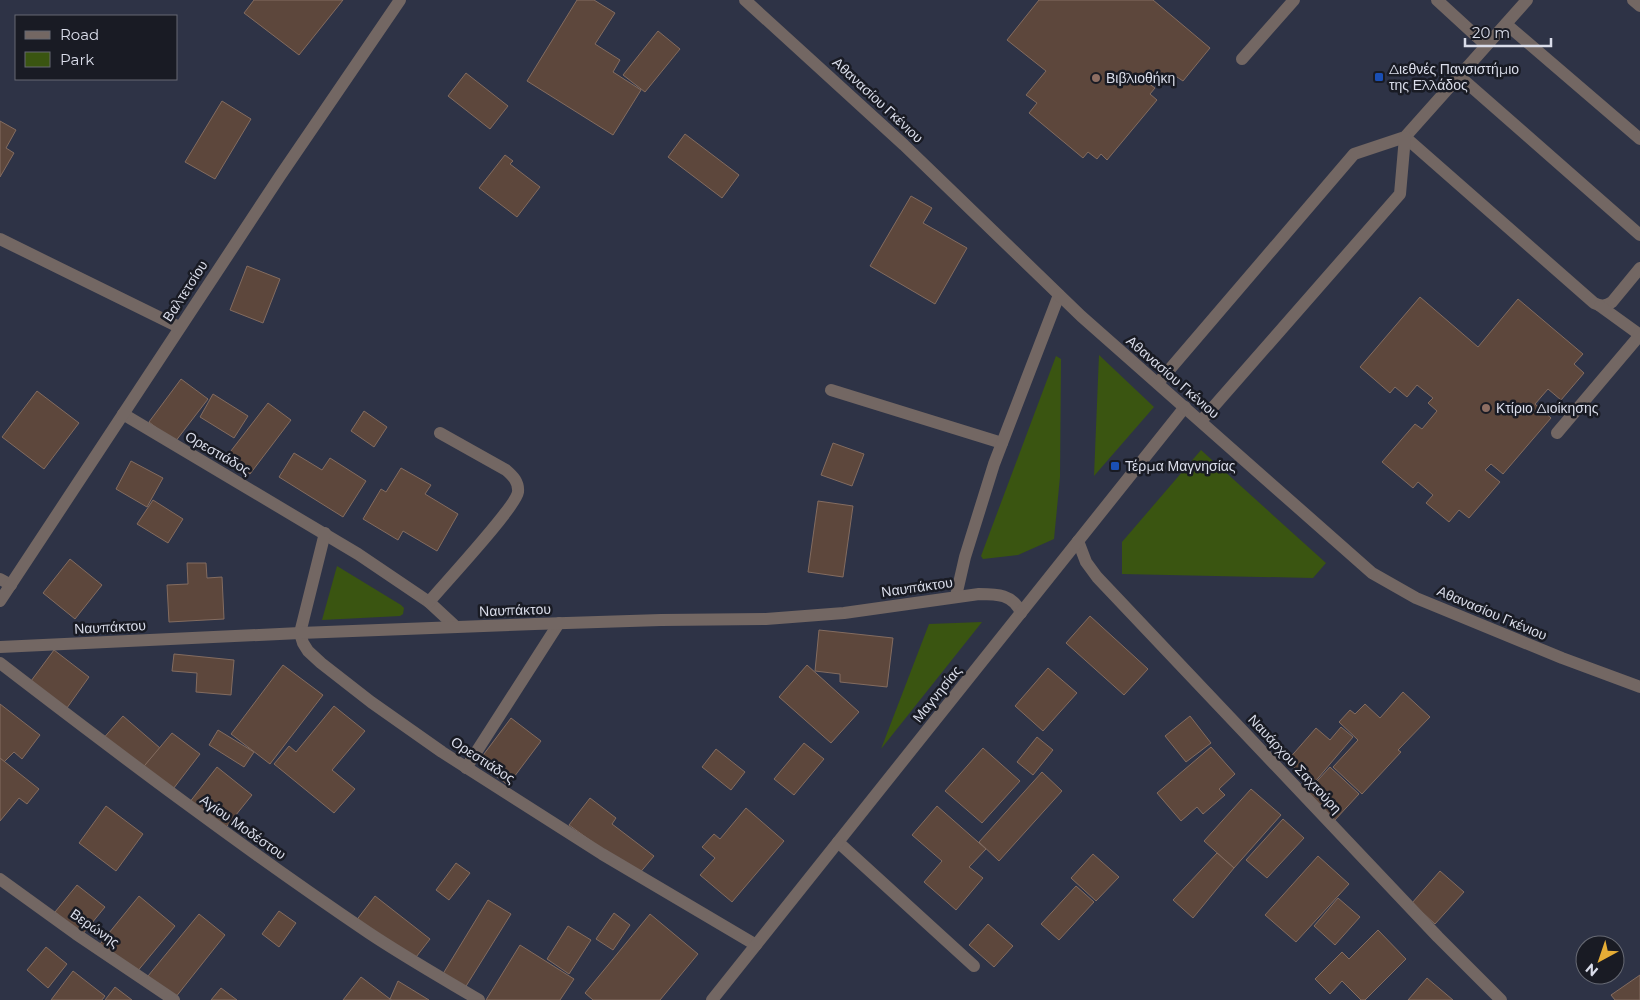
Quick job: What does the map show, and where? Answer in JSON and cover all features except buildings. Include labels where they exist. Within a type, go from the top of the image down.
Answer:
[{"type":"street","name":"Βαλτετσίου","points":[[0,601],[5,582],[123,414],[280,176],[400,0]]},
{"type":"street","name":"Αθανασίου Γκένιου","points":[[745,0],[904,145],[1060,295],[1372,573],[1416,598],[1544,651],[1640,687]]},
{"type":"street","points":[[1242,59],[1294,0]]},
{"type":"street","points":[[1437,0],[1486,45]]},
{"type":"street","points":[[1158,383],[1354,154],[1404,137],[1527,0]]},
{"type":"street","points":[[1633,0],[1640,6]]},
{"type":"street","points":[[1506,24],[1640,139]]},
{"type":"street","points":[[1459,76],[1640,235]]},
{"type":"street","points":[[1404,137],[1594,303],[1640,335],[1556,432]]},
{"type":"street","points":[[1201,421],[1400,194],[1404,137]]},
{"type":"street","points":[[0,238],[180,327]]},
{"type":"street","points":[[1600,306],[1607,306],[1612,302],[1640,268]]},
{"type":"street","points":[[956,596],[965,557],[1002,444],[1060,295]]},
{"type":"street","points":[[831,390],[1002,444]]},
{"type":"street","name":"Μαγνησίας","points":[[712,1000],[1185,407]]},
{"type":"street","name":"Ορεστιάδος","points":[[123,414],[384,570],[429,602],[456,627]]},
{"type":"street","points":[[429,602],[498,522],[518,495],[518,485],[514,477],[506,470],[440,433]]},
{"type":"street","points":[[300,633],[325,533]]},
{"type":"street","name":"Ναυάρχου Σαχτούρη","points":[[1078,541],[1086,562],[1097,577],[1424,922],[1501,1000]]},
{"type":"street","name":"Ναυπάκτου","points":[[0,647],[559,623],[766,619],[844,613],[979,594],[1002,595],[1014,601],[1022,613]]},
{"type":"street","points":[[466,768],[559,623]]},
{"type":"street","name":"Ορεστιάδος","points":[[300,633],[308,651],[321,663],[371,702],[466,768],[602,854],[756,945]]},
{"type":"street","name":"Αγίου Μοδέστου","points":[[0,663],[227,834],[370,934],[479,1000]]},
{"type":"street","points":[[838,842],[974,966]]},
{"type":"street","name":"Βερώνης","points":[[0,878],[76,934],[174,1000]]},
{"type":"green space","points":[[1099,355],[1154,407],[1094,476]]},
{"type":"green space","points":[[1056,356],[1061,359],[1060,477],[1054,539],[1018,555],[983,559],[981,556]]},
{"type":"green space","points":[[1201,450],[1326,563],[1313,578],[1122,574],[1122,542]]},
{"type":"green space","points":[[337,566],[401,605],[404,608],[403,614],[400,616],[322,620]]},
{"type":"green space","points":[[982,622],[881,749],[929,624]]},
{"type":"place","name":"Διεθνές Πανσιστήμιο της Ελλάδος","points":[[1379,77]]},
{"type":"place","name":"Βιβλιοθήκη","points":[[1096,78]]},
{"type":"place","name":"Κτίριο Διοίκησης","points":[[1486,408]]},
{"type":"place","name":"Τέρμα Μαγνησίας","points":[[1115,466]]}]
